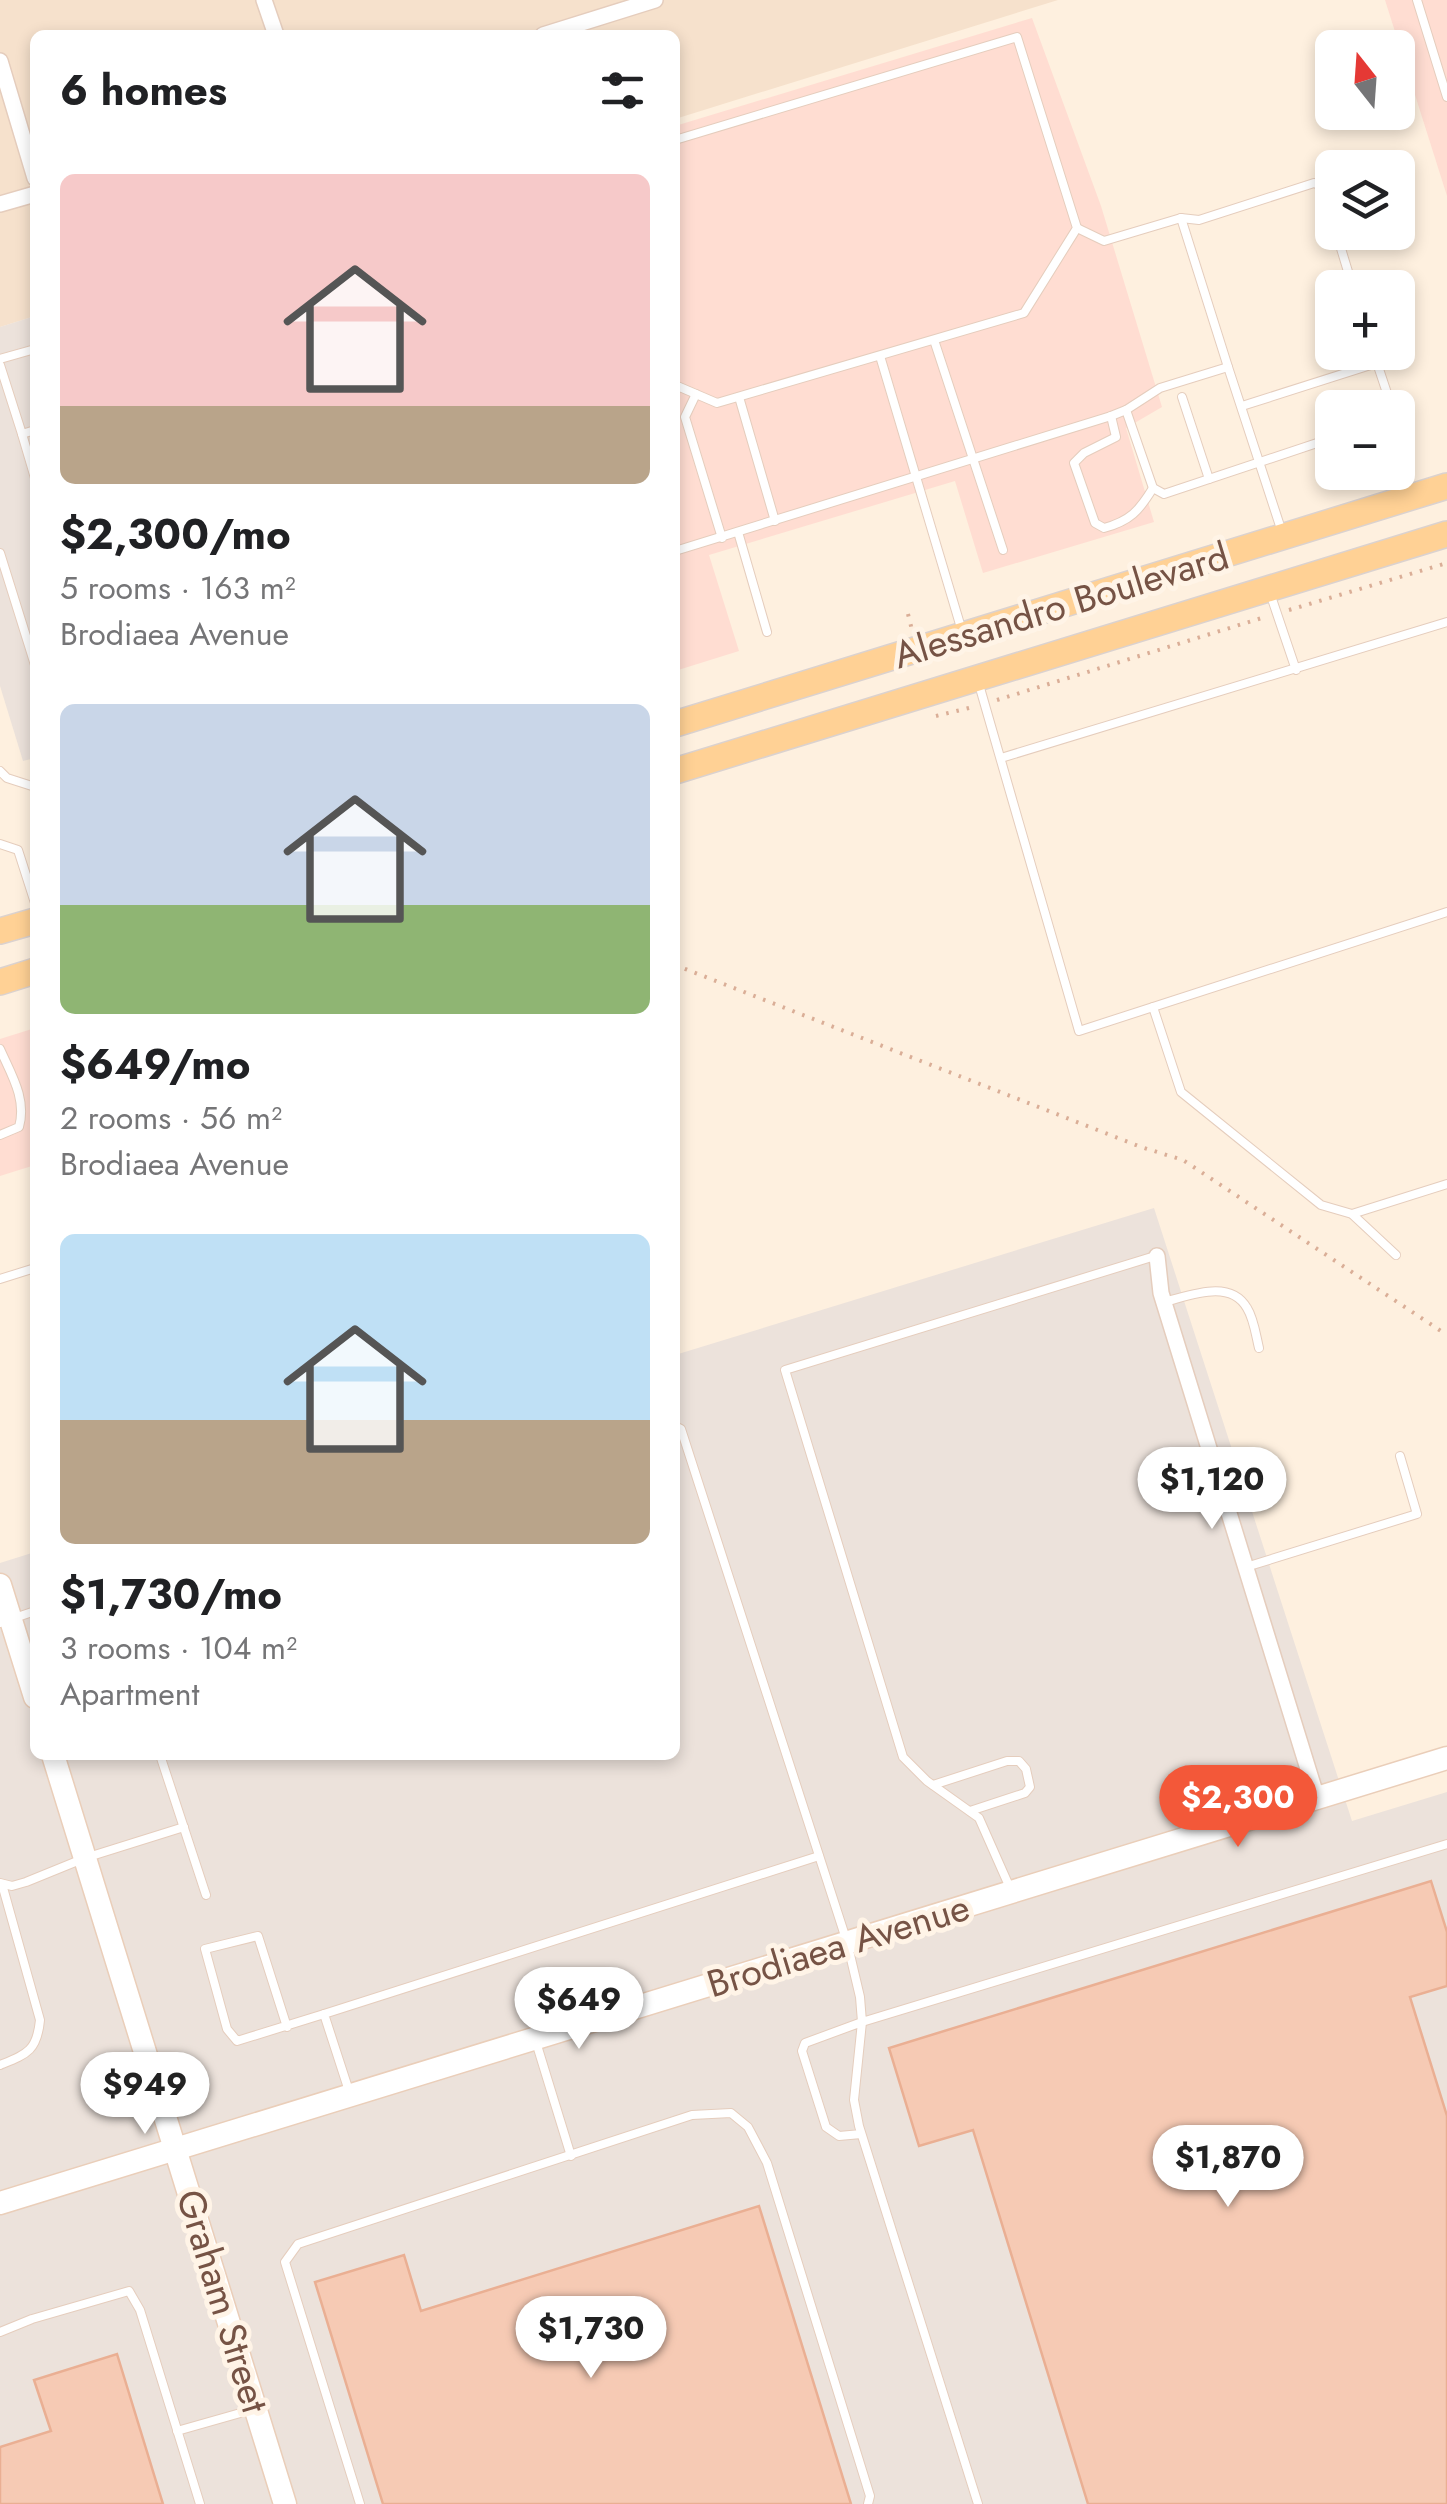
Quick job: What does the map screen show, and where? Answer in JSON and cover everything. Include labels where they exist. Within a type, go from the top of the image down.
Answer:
[{"type":"main road","name":"Alessandro Boulevard","points":[[680,722],[1447,486]]},
{"type":"main road","name":"Alessandro Boulevard","points":[[680,769],[976,676],[1273,601],[1447,534]]},
{"type":"main road","points":[[963,635],[976,676]]},
{"type":"main road","points":[[0,932],[30,923]]},
{"type":"main road","points":[[0,982],[30,973]]},
{"type":"street","points":[[264,0],[274,30]]},
{"type":"street","points":[[559,30],[655,0]]},
{"type":"street","points":[[0,61],[30,161]]},
{"type":"street","points":[[0,204],[30,195]]},
{"type":"street","points":[[1156,1256],[1164,1302],[1317,1798]]},
{"type":"street","points":[[0,1585],[5,1621],[30,1684]]},
{"type":"street","name":"Brodiaea Avenue","points":[[0,2203],[1447,1758]]},
{"type":"street","name":"Graham Street","points":[[55,1760],[285,2504]]},
{"type":"lane","points":[[1417,0],[1447,97]]},
{"type":"lane","points":[[680,138],[1017,36],[1076,228],[1104,241],[1182,218],[1199,220],[1315,183]]},
{"type":"lane","points":[[1182,218],[1284,536]]},
{"type":"lane","points":[[680,387],[717,403],[1024,313],[1076,228]]},
{"type":"lane","points":[[934,340],[1003,550]]},
{"type":"lane","points":[[30,350],[0,362],[30,461]]},
{"type":"lane","points":[[880,356],[963,635]]},
{"type":"lane","points":[[680,549],[1110,416],[1160,388],[1228,368]]},
{"type":"lane","points":[[1242,406],[1355,370]]},
{"type":"lane","points":[[696,394],[685,417],[722,538]]},
{"type":"lane","points":[[740,397],[775,521]]},
{"type":"lane","points":[[1182,397],[1209,479]]},
{"type":"lane","points":[[1126,410],[1152,488],[1164,494],[1315,444]]},
{"type":"lane","points":[[1110,416],[1116,437],[1084,452],[1074,463],[1095,523],[1104,528],[1126,522],[1137,514],[1152,488]]},
{"type":"lane","points":[[22,434],[30,432]]},
{"type":"lane","points":[[738,532],[767,632]]},
{"type":"lane","points":[[0,553],[30,648]]},
{"type":"lane","points":[[1273,601],[1296,670]]},
{"type":"lane","points":[[1001,758],[1447,622]]},
{"type":"lane","points":[[976,676],[1079,1031],[1447,912]]},
{"type":"lane","points":[[0,771],[30,785]]},
{"type":"lane","points":[[0,844],[18,850],[30,888]]},
{"type":"lane","points":[[1153,1007],[1181,1092],[1322,1205],[1352,1214],[1396,1255]]},
{"type":"lane","points":[[0,1049],[20,1094],[23,1112],[19,1127],[0,1135]]},
{"type":"lane","points":[[1352,1214],[1447,1184]]},
{"type":"lane","points":[[1011,1892],[979,1818],[903,1757],[785,1370],[1156,1256]]},
{"type":"lane","points":[[0,1279],[30,1270]]},
{"type":"lane","points":[[1164,1302],[1214,1289],[1234,1296],[1247,1306],[1259,1348]]},
{"type":"lane","points":[[680,1429],[847,1942],[862,2022],[854,2100],[861,2134],[978,2504]]},
{"type":"lane","points":[[1246,1566],[1417,1514],[1400,1456]]},
{"type":"lane","points":[[5,1621],[30,1613]]},
{"type":"lane","points":[[162,1760],[206,1895]]},
{"type":"lane","points":[[933,1784],[1007,1761],[1019,1762],[1026,1768],[1030,1787],[1026,1794],[970,1811]]},
{"type":"lane","points":[[0,2065],[24,2056],[38,2041],[40,2020],[1,1884],[26,1882],[184,1827]]},
{"type":"lane","points":[[861,2134],[839,2136],[826,2127],[802,2051],[804,2043],[814,2037],[1447,1844]]},
{"type":"lane","points":[[287,2027],[258,1936],[205,1950],[227,2029],[237,2041],[287,2027],[819,1856]]},
{"type":"lane","points":[[324,2014],[350,2095]]},
{"type":"lane","points":[[535,2038],[571,2156]]},
{"type":"lane","points":[[360,2504],[286,2262],[298,2244],[692,2115],[731,2113],[748,2127],[767,2163],[870,2496],[868,2504]]},
{"type":"lane","points":[[0,2332],[32,2318],[128,2291],[140,2310],[200,2504]]},
{"type":"lane","points":[[177,2431],[256,2408]]},
{"type":"path","points":[[936,718],[1273,601],[1447,563]]},
{"type":"path","points":[[680,967],[1183,1160],[1447,1335]]},
{"type":"shaded area","points":[[0,0],[1058,0],[680,117],[680,30],[30,30],[30,318],[0,327]]},
{"type":"shaded area","points":[[1385,0],[1447,0],[1447,196],[1415,95],[1415,30],[1394,30]]},
{"type":"shaded area","points":[[1032,18],[1101,206],[1162,407],[1126,428],[1154,522],[983,573],[955,481],[709,555],[739,651],[680,669],[680,124]]},
{"type":"shaded area","points":[[30,318],[30,759],[23,761],[0,686],[0,327]]},
{"type":"shaded area","points":[[30,1030],[30,1167],[0,1176],[0,1039]]},
{"type":"shaded area","points":[[1154,1208],[1352,1821],[1447,1792],[1447,2504],[0,2504],[0,1563],[30,1554],[30,1760],[680,1760],[680,1353]]},
{"type":"building","points":[[1431,1881],[1447,1932],[1447,1986],[1410,1997],[1447,2116],[1447,2504],[1088,2504],[973,2130],[919,2146],[889,2048]]},
{"type":"building","points":[[759,2206],[851,2504],[383,2504],[315,2282],[404,2255],[421,2311]]},
{"type":"building","points":[[117,2354],[163,2504],[0,2504],[0,2447],[51,2431],[34,2380]]}]
